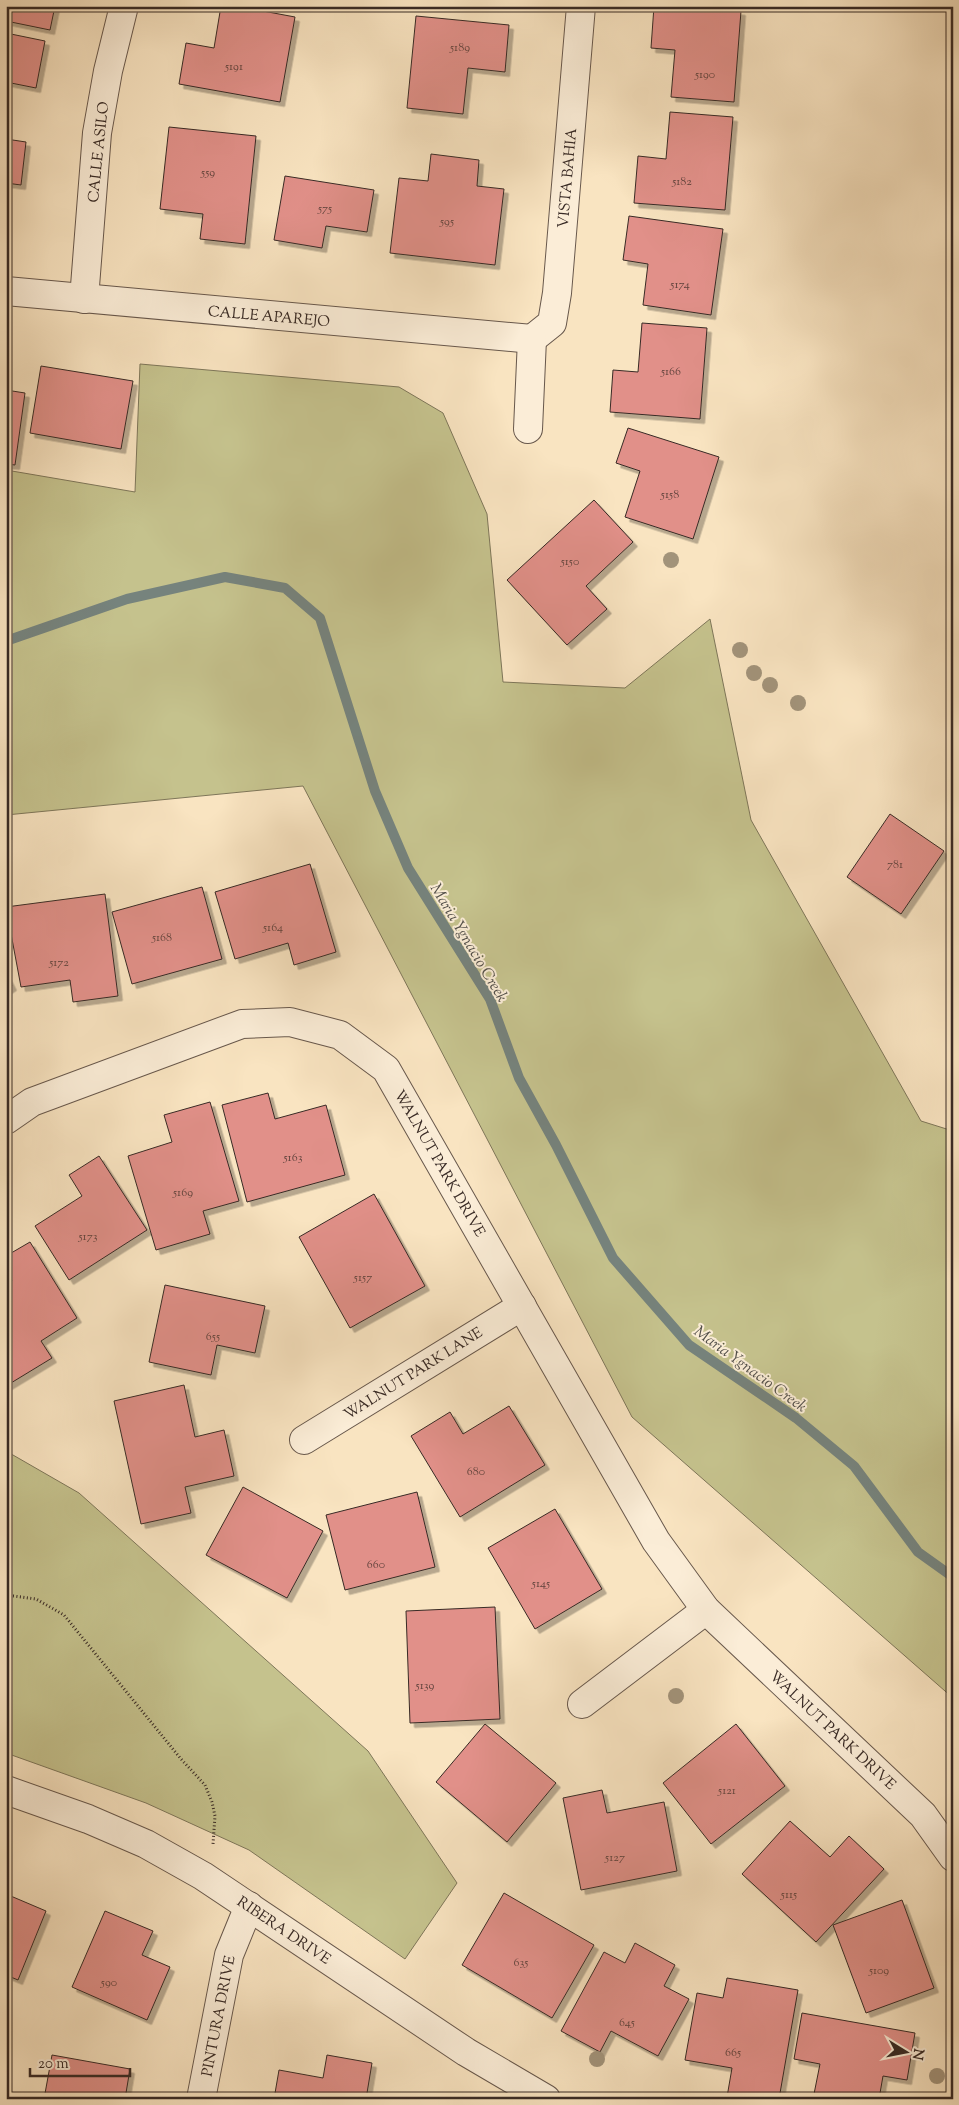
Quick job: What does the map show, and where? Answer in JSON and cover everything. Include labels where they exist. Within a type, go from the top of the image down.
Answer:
[{"type":"street","name":"CALLE ASILO","points":[[84,299],[97,134],[108,71],[124,6]]},
{"type":"street","name":"VISTA BAHIA","points":[[532,340],[552,323],[558,292],[581,6]]},
{"type":"street","name":"CALLE APAREJO","points":[[6,291],[532,340]]},
{"type":"street","points":[[528,429],[532,340]]},
{"type":"street","name":"WALNUT PARK DRIVE","points":[[6,1120],[32,1102],[242,1024],[290,1022],[340,1035],[386,1069],[656,1541],[706,1610],[923,1815],[953,1857]]},
{"type":"street","name":"WALNUT PARK LANE","points":[[304,1440],[522,1306]]},
{"type":"street","points":[[582,1704],[706,1610]]},
{"type":"street","name":"RIBERA DRIVE","points":[[6,1790],[88,1819],[146,1844],[203,1876],[466,2052],[546,2099]]},
{"type":"street","name":"PINTURA DRIVE","points":[[202,2099],[229,1955],[249,1906]]},
{"type":"path","points":[[6,1595],[36,1599],[64,1615],[181,1759],[205,1785],[215,1816],[213,1844]]},
{"type":"shaded area","points":[[140,364],[399,387],[443,413],[487,514],[503,682],[625,688],[710,619],[751,820],[921,1121],[953,1131],[953,1698],[632,1417],[303,786],[6,815],[6,470],[135,492]]},
{"type":"shaded area","points":[[6,1451],[79,1493],[368,1751],[457,1883],[405,1959],[249,1850],[146,1803],[6,1753]]},
{"type":"building","points":[[6,6],[55,6],[50,30],[6,21]]},
{"type":"building","points":[[221,6],[236,6],[295,17],[280,102],[179,84],[186,43],[214,48]]},
{"type":"building","points":[[654,6],[687,6],[741,11],[734,102],[671,97],[675,50],[651,48]]},
{"type":"building","points":[[416,16],[509,25],[505,72],[468,68],[463,114],[407,108]]},
{"type":"building","points":[[6,33],[45,41],[36,88],[6,82]]},
{"type":"building","points":[[670,112],[733,117],[725,210],[634,203],[638,156],[666,159]]},
{"type":"building","points":[[169,127],[256,136],[245,244],[200,239],[203,214],[160,209]]},
{"type":"building","points":[[6,139],[26,142],[21,185],[6,183]]},
{"type":"building","points":[[431,154],[479,160],[477,186],[504,189],[495,265],[390,253],[399,178],[428,181]]},
{"type":"building","points":[[285,176],[374,190],[367,232],[326,226],[322,248],[274,240]]},
{"type":"building","points":[[629,216],[723,229],[711,315],[643,305],[648,264],[623,260]]},
{"type":"building","points":[[642,323],[707,328],[700,419],[610,412],[613,370],[638,372]]},
{"type":"building","points":[[41,366],[133,381],[121,449],[30,433]]},
{"type":"building","points":[[6,390],[25,393],[15,465],[6,464]]},
{"type":"building","points":[[628,428],[719,457],[693,539],[625,517],[640,471],[616,463]]},
{"type":"building","points":[[594,500],[633,542],[586,586],[607,609],[567,645],[507,580]]},
{"type":"building","points":[[890,814],[944,851],[901,914],[847,877]]},
{"type":"building","points":[[310,864],[336,952],[294,965],[288,943],[235,959],[215,892]]},
{"type":"building","points":[[202,887],[222,959],[132,984],[112,912]]},
{"type":"building","points":[[105,894],[118,996],[73,1002],[70,980],[21,987],[6,907]]},
{"type":"building","points":[[6,974],[12,986],[6,990]]},
{"type":"building","points":[[268,1093],[275,1119],[326,1105],[345,1175],[247,1202],[222,1105]]},
{"type":"building","points":[[210,1102],[239,1201],[203,1211],[210,1234],[156,1250],[128,1156],[172,1142],[164,1115]]},
{"type":"building","points":[[99,1156],[147,1230],[69,1280],[35,1226],[82,1196],[69,1175]]},
{"type":"building","points":[[374,1194],[425,1286],[350,1328],[299,1237]]},
{"type":"building","points":[[30,1242],[77,1318],[41,1341],[52,1358],[6,1386],[6,1285],[12,1281],[6,1272],[6,1256]]},
{"type":"building","points":[[165,1285],[265,1306],[255,1353],[217,1345],[211,1375],[149,1362]]},
{"type":"building","points":[[184,1385],[195,1437],[224,1430],[234,1476],[185,1487],[191,1513],[141,1524],[114,1401]]},
{"type":"building","points":[[509,1406],[545,1465],[460,1517],[411,1436],[450,1412],[463,1434]]},
{"type":"building","points":[[243,1487],[323,1531],[287,1598],[206,1555]]},
{"type":"building","points":[[417,1492],[435,1567],[345,1590],[326,1515]]},
{"type":"building","points":[[555,1509],[602,1589],[535,1629],[488,1548]]},
{"type":"building","points":[[495,1607],[500,1719],[410,1723],[406,1611]]},
{"type":"building","points":[[485,1724],[556,1783],[507,1842],[436,1782]]},
{"type":"building","points":[[736,1724],[785,1786],[711,1844],[663,1783]]},
{"type":"building","points":[[602,1790],[607,1813],[664,1802],[677,1871],[581,1890],[563,1798]]},
{"type":"building","points":[[790,1821],[830,1857],[849,1836],[884,1869],[816,1942],[742,1874]]},
{"type":"building","points":[[504,1893],[594,1945],[552,2018],[462,1965]]},
{"type":"building","points":[[6,1894],[46,1911],[18,1980],[6,1975]]},
{"type":"building","points":[[902,1900],[934,1988],[866,2013],[833,1925]]},
{"type":"building","points":[[105,1911],[153,1931],[142,1955],[170,1967],[147,2020],[72,1987]]},
{"type":"building","points":[[635,1943],[675,1965],[664,1986],[689,1999],[658,2056],[611,2031],[600,2052],[561,2031],[604,1952],[625,1963]]},
{"type":"building","points":[[727,1978],[798,1990],[779,2099],[738,2099],[727,2097],[732,2068],[685,2060],[697,1993],[723,1998]]},
{"type":"building","points":[[802,2013],[915,2033],[907,2080],[883,2076],[879,2099],[813,2099],[820,2064],[794,2059]]},
{"type":"building","points":[[52,2055],[130,2069],[125,2099],[44,2099]]},
{"type":"building","points":[[327,2055],[372,2063],[366,2099],[274,2099],[279,2070],[323,2078]]},
{"type":"waterway","name":"Maria Ygnacio Creek","points":[[6,641],[127,599],[225,577],[285,588],[320,618],[375,791],[408,868],[490,999],[519,1078],[556,1145],[613,1258],[689,1345],[796,1418],[854,1466],[918,1552],[953,1577]]}]
